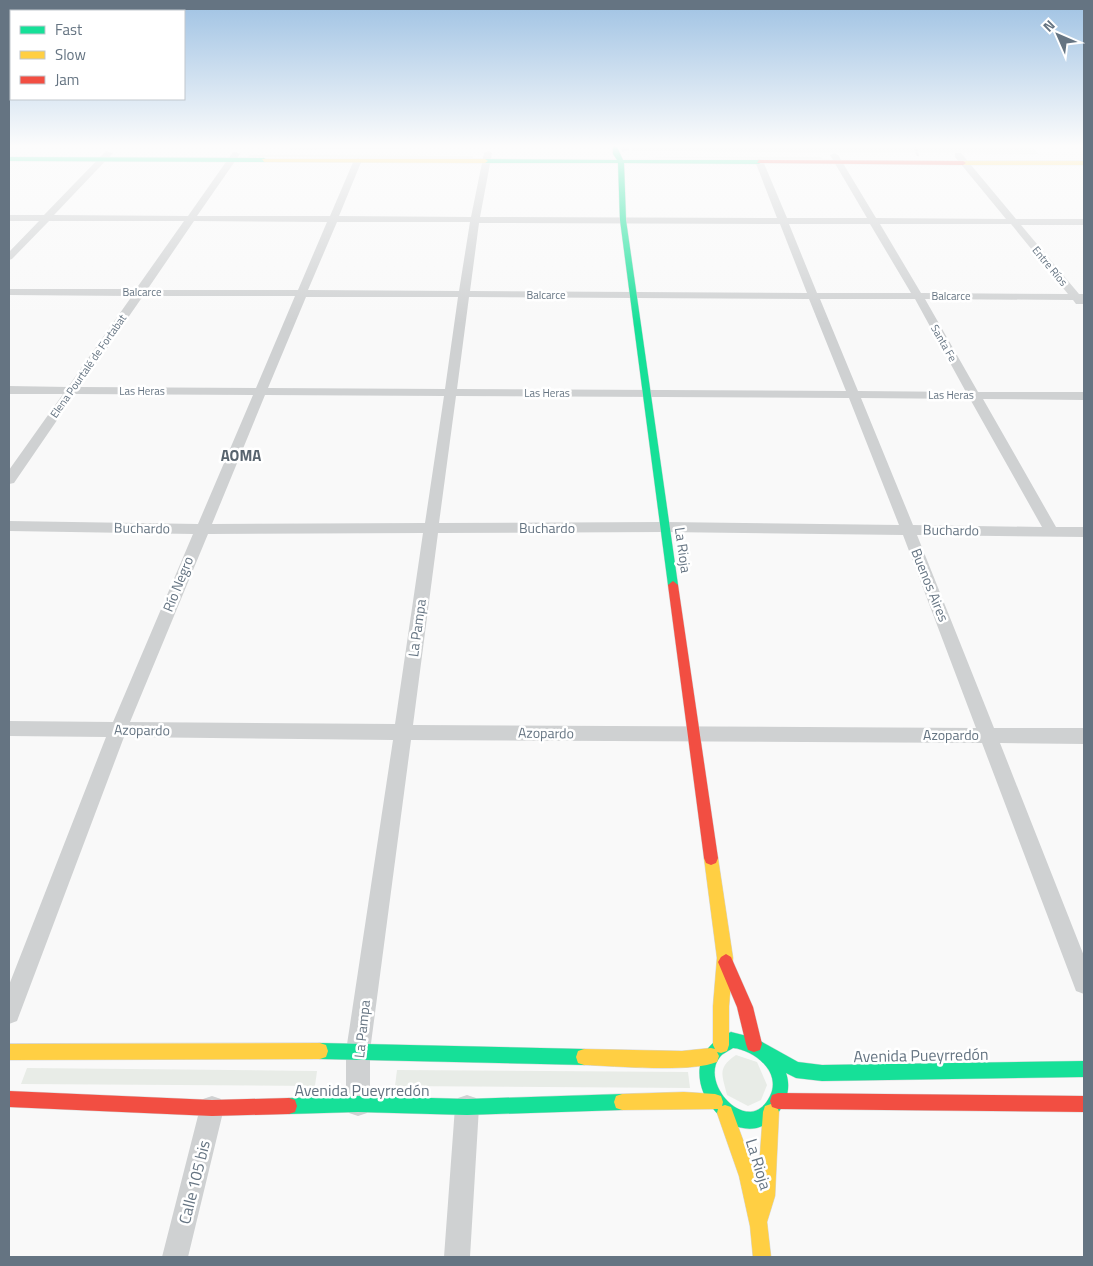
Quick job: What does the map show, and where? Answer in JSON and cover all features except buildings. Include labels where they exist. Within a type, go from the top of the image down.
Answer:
[{"type":"main road","name":"La Rioja","points":[[622,206],[724,958],[721,1045]]},
{"type":"main road","name":"La Rioja","points":[[724,958],[745,1007],[754,1044]]},
{"type":"main road","points":[[737,1040],[754,1044],[773,1061],[778,1074],[780,1088],[778,1101],[771,1112],[762,1119],[750,1122],[737,1119],[725,1113],[715,1102],[706,1076],[711,1056],[721,1045],[737,1040]]},
{"type":"main road","points":[[9,1052],[358,1050],[682,1059],[711,1056]]},
{"type":"main road","name":"Avenida Pueyrredón","points":[[764,1051],[796,1070],[822,1073],[1084,1069]]},
{"type":"main road","name":"Avenida Pueyrredón","points":[[9,1099],[212,1108],[358,1104],[467,1107],[684,1100],[715,1102]]},
{"type":"main road","points":[[778,1101],[1084,1104]]},
{"type":"main road","name":"La Rioja","points":[[759,1226],[766,1196],[771,1112]]},
{"type":"main road","name":"La Rioja","points":[[725,1113],[748,1176],[759,1226],[762,1257]]},
{"type":"street","points":[[9,257],[57,206]]},
{"type":"street","name":"Elena Pourtalé de Fortabat","points":[[9,480],[199,206]]},
{"type":"street","name":"Río Negro","points":[[9,1013],[118,730],[201,529],[303,294],[339,206]]},
{"type":"street","name":"La Pampa","points":[[358,1104],[358,1050],[478,206]]},
{"type":"street","name":"Buenos Aires","points":[[776,206],[908,530],[1084,983]]},
{"type":"street","name":"Santa Fe","points":[[865,206],[918,296],[1052,532]]},
{"type":"street","name":"Entre Ríos","points":[[1001,206],[1080,297],[1084,307]]},
{"type":"street","points":[[9,218],[1084,222]]},
{"type":"street","name":"Balcarce","points":[[9,292],[1080,297]]},
{"type":"street","name":"Las Heras","points":[[9,390],[1084,396]]},
{"type":"street","name":"Buchardo","points":[[9,526],[201,529],[665,527],[1084,532]]},
{"type":"street","name":"Azopardo","points":[[9,728],[694,735],[1084,736]]},
{"type":"street","points":[[457,1257],[467,1107]]},
{"type":"street","name":"Calle 105 bis","points":[[175,1257],[212,1108]]},
{"type":"shaded area","points":[[736,1055],[757,1062],[767,1085],[761,1100],[748,1106],[727,1095],[722,1072],[726,1064]]},
{"type":"shaded area","points":[[27,1068],[317,1071],[315,1086],[21,1084]]},
{"type":"shaded area","points":[[397,1070],[688,1072],[690,1088],[395,1086]]},
{"type":"traffic: fast","points":[[623,206],[673,585]]},
{"type":"traffic: fast","points":[[731,1040],[750,1044],[765,1053],[776,1068],[779,1077],[780,1091],[775,1103],[769,1111],[757,1119],[745,1120],[732,1116],[721,1107],[713,1095],[708,1081],[707,1066],[714,1051],[731,1040]]},
{"type":"traffic: fast","points":[[320,1051],[584,1057]]},
{"type":"traffic: fast","points":[[764,1051],[796,1070],[822,1073],[1084,1069]]},
{"type":"traffic: fast","points":[[289,1106],[358,1104],[467,1107],[622,1102]]},
{"type":"traffic: slow","points":[[711,858],[725,958],[721,1006],[721,1045]]},
{"type":"traffic: slow","points":[[9,1052],[320,1051]]},
{"type":"traffic: slow","points":[[584,1057],[682,1059],[711,1056]]},
{"type":"traffic: slow","points":[[622,1102],[684,1100],[715,1102]]},
{"type":"traffic: slow","points":[[761,1216],[766,1196],[771,1112]]},
{"type":"traffic: slow","points":[[725,1113],[748,1176],[759,1226],[762,1257]]},
{"type":"traffic: jam","points":[[673,585],[711,858]]},
{"type":"traffic: jam","points":[[726,962],[745,1007],[754,1044]]},
{"type":"traffic: jam","points":[[9,1099],[212,1108],[289,1106]]},
{"type":"traffic: jam","points":[[778,1101],[1084,1104]]},
{"type":"district","name":"AOMA","points":[[241,456]]}]
